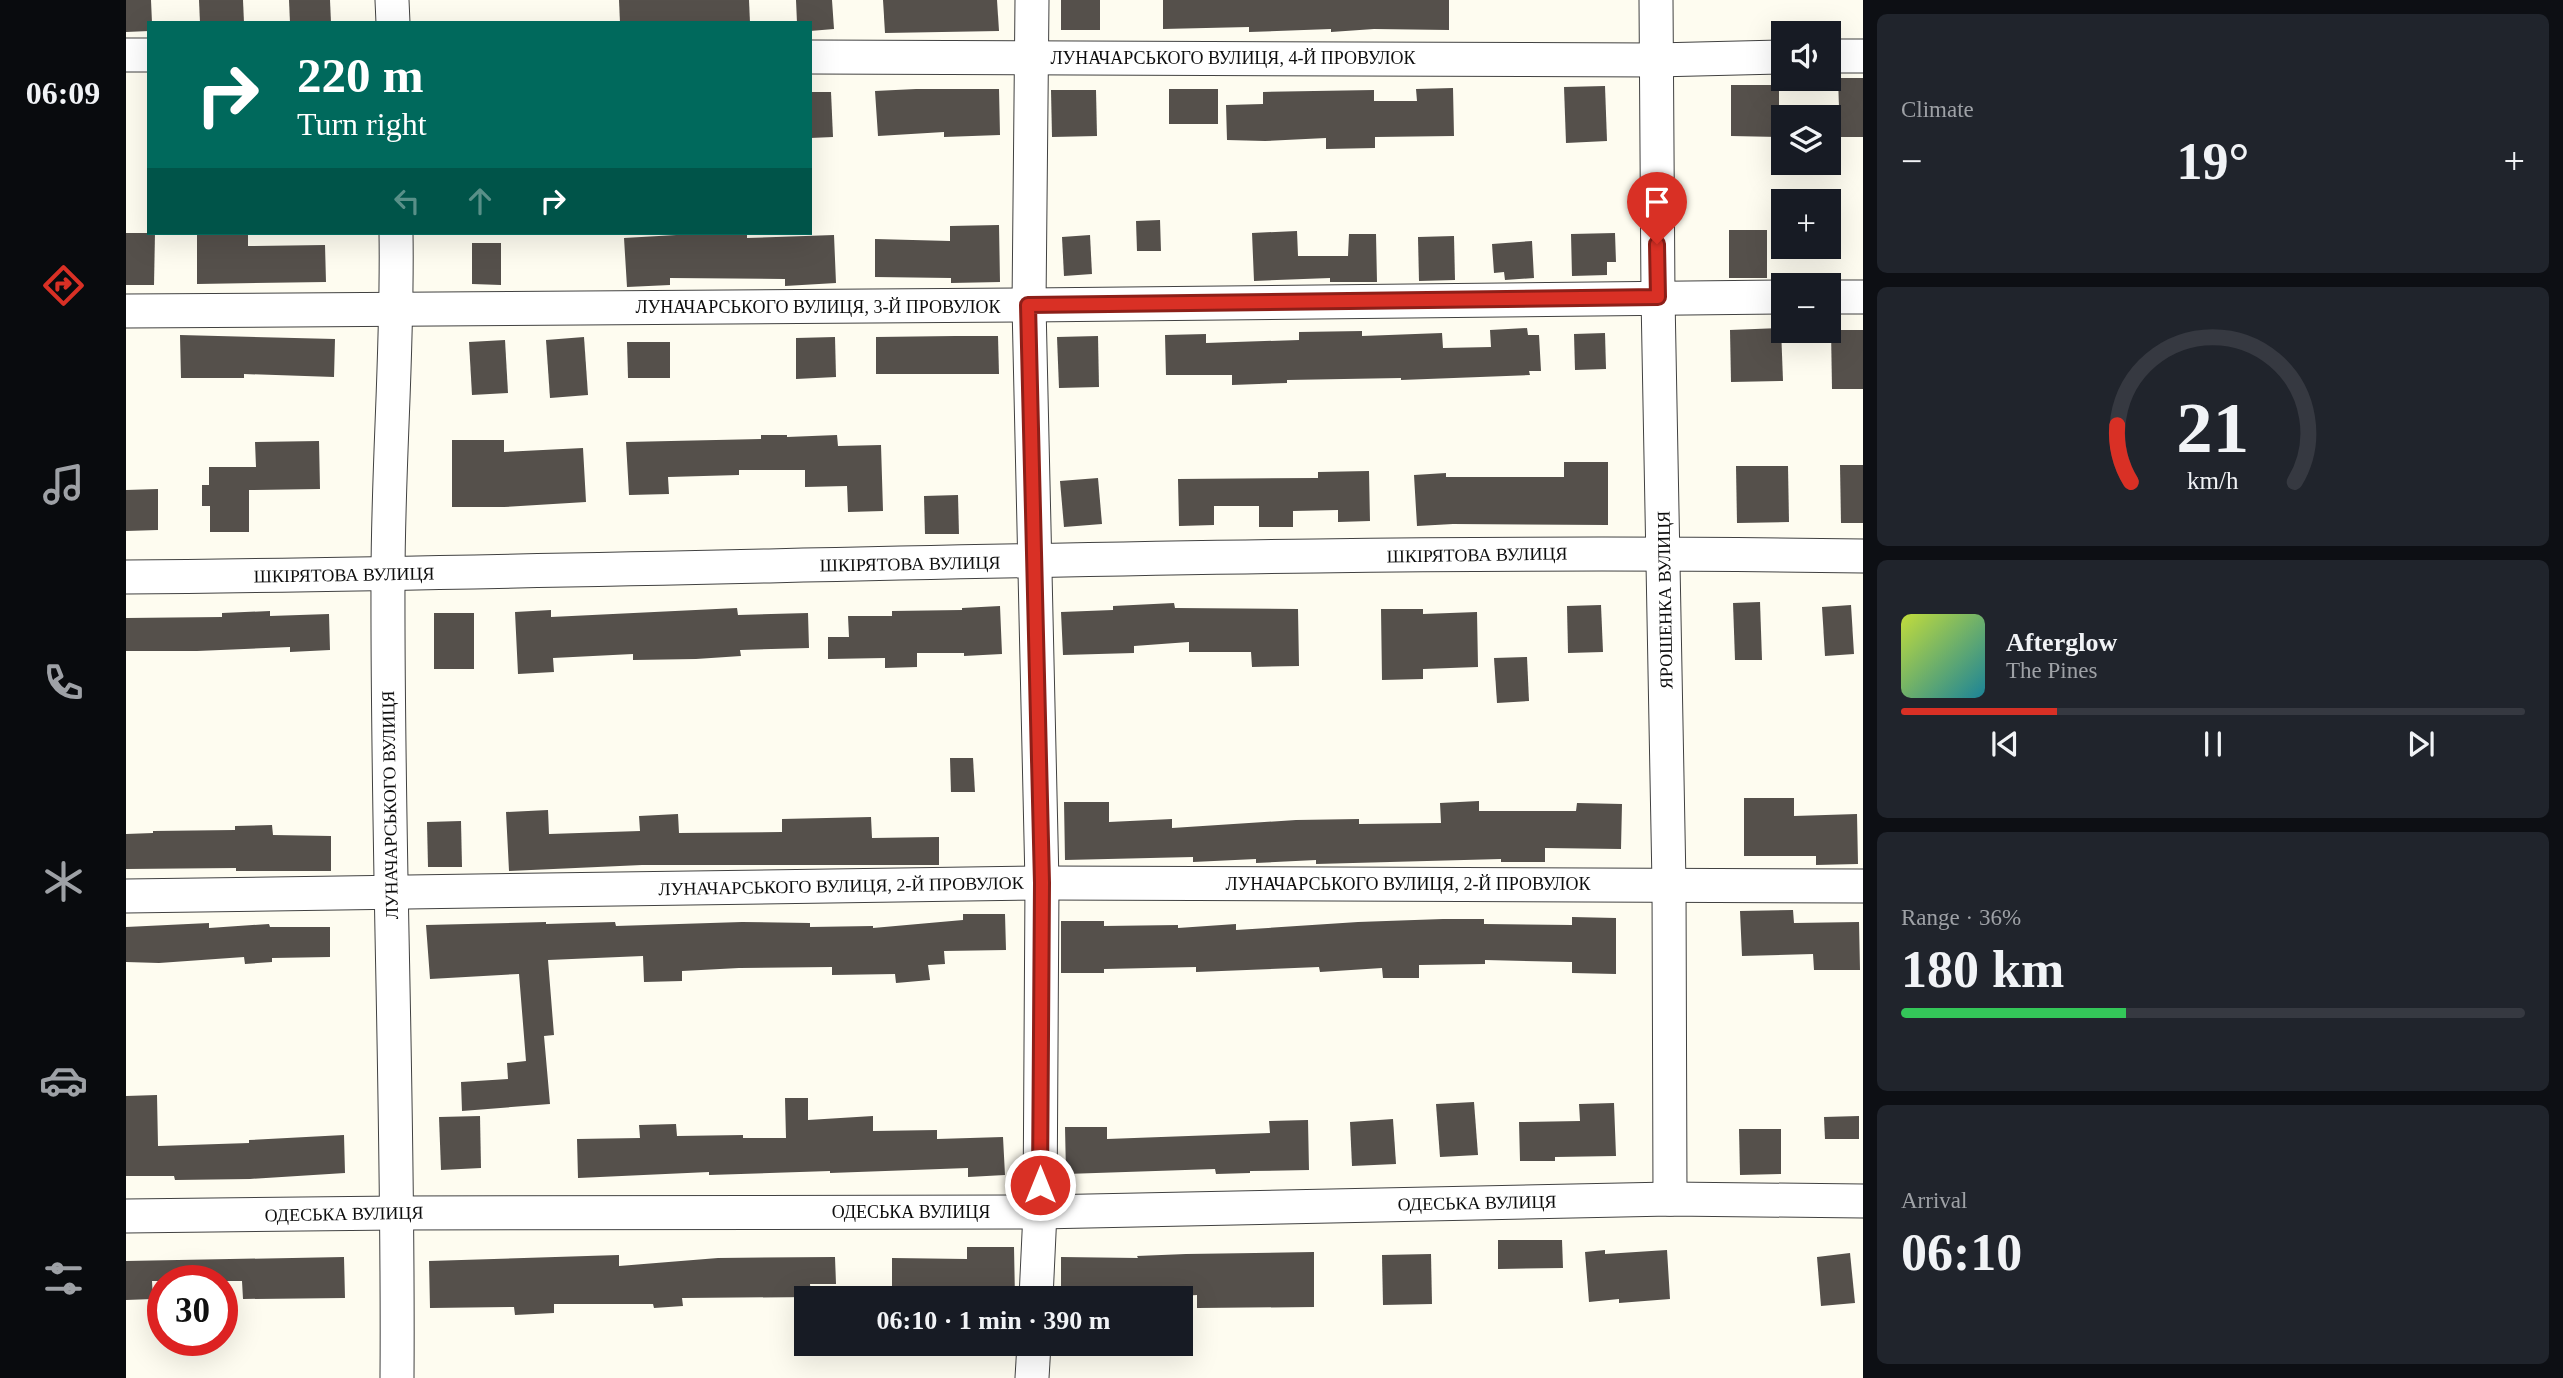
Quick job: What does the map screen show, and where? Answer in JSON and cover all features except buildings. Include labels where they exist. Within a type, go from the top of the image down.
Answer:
[{"type":"street","points":[[392,0],[393,21]]},
{"type":"street","points":[[1032,0],[1028,305],[1042,883],[1040,1212],[1037,1286]]},
{"type":"street","name":"ЯРОШЕНКА ВУЛИЦЯ","points":[[1656,0],[1658,297],[1669,884],[1670,1199]]},
{"type":"street","points":[[126,55],[147,55]]},
{"type":"street","points":[[1841,56],[1863,56]]},
{"type":"street","name":"ЛУНАЧАРСЬКОГО ВУЛИЦЯ, 4-Й ПРОВУЛОК","points":[[812,57],[1656,60],[1771,57]]},
{"type":"street","name":"ЛУНАЧАРСЬКОГО ВУЛИЦЯ","points":[[396,235],[397,310],[387,575],[390,893],[398,1213],[397,1378]]},
{"type":"street","name":"ЛУНАЧАРСЬКОГО ВУЛИЦЯ, 3-Й ПРОВУЛОК","points":[[126,311],[1771,297]]},
{"type":"street","points":[[1841,297],[1863,297]]},
{"type":"street","name":"ШКІРЯТОВА ВУЛИЦЯ","points":[[126,576],[387,575],[1034,561],[1664,553],[1863,556]]},
{"type":"street","name":"ЛУНАЧАРСЬКОГО ВУЛИЦЯ, 2-Й ПРОВУЛОК","points":[[126,896],[1042,883],[1863,886]]},
{"type":"street","name":"ОДЕСЬКА ВУЛИЦЯ","points":[[126,1216],[1040,1212],[1670,1199],[1863,1201]]},
{"type":"street","points":[[1032,1378],[1033,1356]]},
{"type":"route","points":[[1040,1185],[1042,883],[1028,305],[1658,297],[1657,244]]}]
